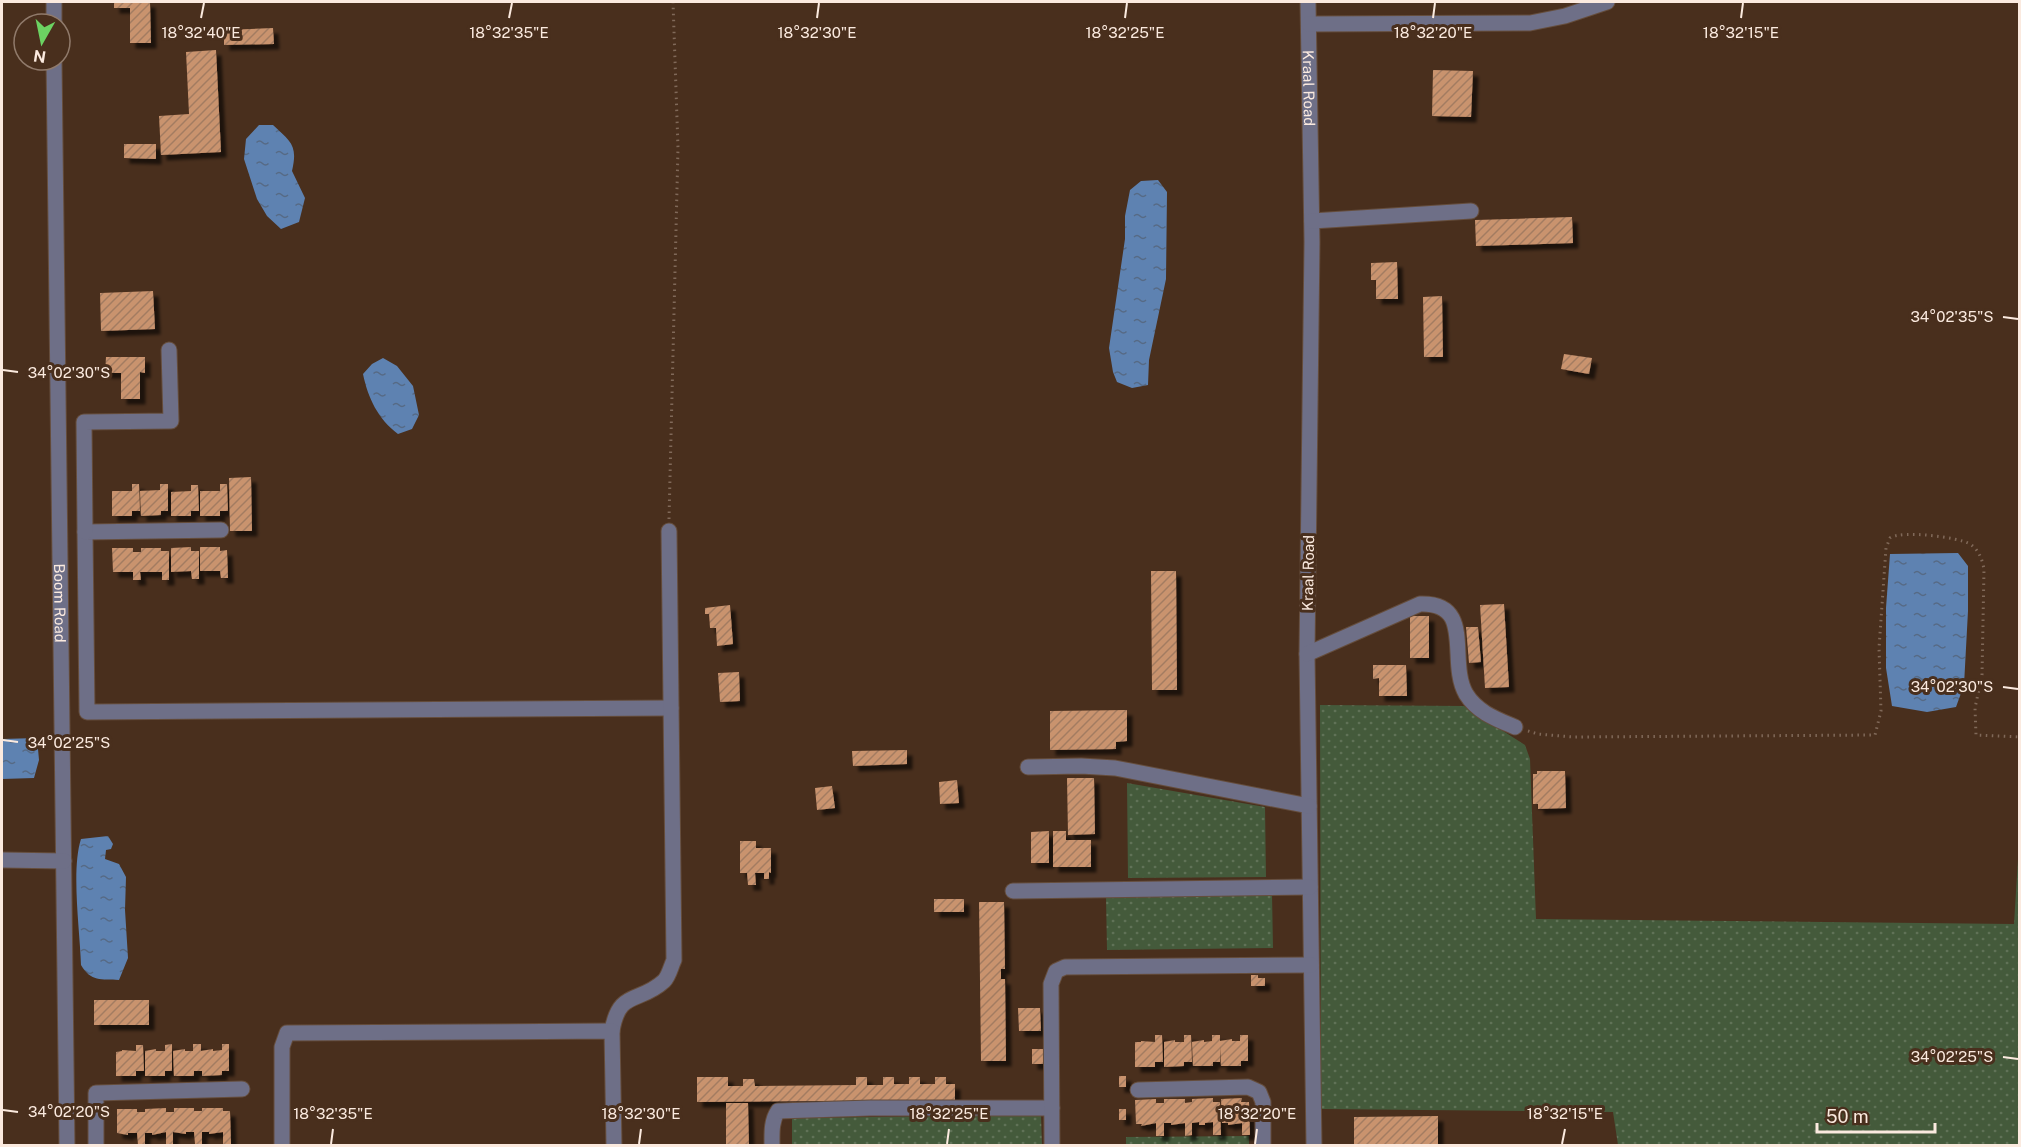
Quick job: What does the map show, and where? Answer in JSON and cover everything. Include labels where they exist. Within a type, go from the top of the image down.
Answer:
[{"type":"street","name":"Kraal Road","points":[[1308,2],[1312,221],[1307,654],[1314,1146]]},
{"type":"street","points":[[1309,24],[1530,23],[1565,16],[1607,2]]},
{"type":"street","name":"Boom Road","points":[[54,72],[67,1146]]},
{"type":"street","points":[[1312,221],[1471,211]]},
{"type":"street","points":[[87,712],[84,422],[171,421],[169,350]]},
{"type":"street","points":[[85,532],[220,530]]},
{"type":"street","points":[[614,1146],[612,1031],[615,1014],[625,1001],[649,991],[666,980],[674,960],[669,531]]},
{"type":"street","points":[[1307,654],[1412,607],[1429,604],[1444,608],[1453,617],[1464,692],[1474,705],[1490,717],[1515,727]]},
{"type":"street","points":[[62,709],[87,712],[671,708]]},
{"type":"street","points":[[1028,767],[1115,768],[1309,806]]},
{"type":"street","points":[[2,860],[64,861]]},
{"type":"street","points":[[1013,891],[1310,887]]},
{"type":"street","points":[[1052,1146],[1051,984],[1056,971],[1065,968],[1311,965]]},
{"type":"street","points":[[282,1146],[282,1047],[283,1038],[287,1033],[612,1031]]},
{"type":"street","points":[[1138,1090],[1248,1087],[1259,1092],[1263,1102],[1263,1146]]},
{"type":"street","points":[[96,1146],[96,1093],[242,1089]]},
{"type":"street","points":[[772,1146],[773,1125],[778,1111],[870,1108],[1052,1108]]},
{"type":"path","points":[[669,531],[678,148],[673,2]]},
{"type":"path","points":[[1515,727],[1538,734],[1573,737],[1875,735],[1881,711],[1879,648],[1886,548],[1890,538],[1899,534],[1950,538],[1962,541],[1976,549],[1984,569],[1982,675],[1976,708],[1976,735],[2019,737]]},
{"type":"green space","points":[[1320,705],[1464,706],[1525,745],[1530,759],[1536,919],[2014,924],[2019,843],[2019,1145],[1618,1145],[1613,1112],[1321,1109]]},
{"type":"green space","points":[[1127,783],[1265,807],[1266,877],[1128,878]]},
{"type":"green space","points":[[1272,894],[1273,948],[1107,950],[1106,897]]},
{"type":"green space","points":[[1041,1115],[1042,1145],[792,1145],[792,1118]]},
{"type":"green space","points":[[1249,1136],[1249,1145],[1126,1145],[1126,1137]]},
{"type":"water","points":[[259,125],[273,125],[292,145],[294,162],[292,171],[305,198],[299,222],[281,229],[267,216],[257,199],[244,159],[246,139]]},
{"type":"water","points":[[1158,180],[1167,192],[1166,279],[1149,360],[1148,385],[1132,388],[1117,382],[1109,348],[1125,239],[1125,216],[1130,190],[1141,181]]},
{"type":"water","points":[[383,358],[397,366],[413,386],[419,415],[412,429],[398,434],[385,422],[375,407],[363,374],[372,364]]},
{"type":"water","points":[[1958,553],[1968,566],[1968,611],[1964,685],[1956,707],[1927,712],[1892,706],[1886,668],[1886,608],[1890,554]]},
{"type":"water","points":[[37,738],[39,760],[34,778],[2,779],[2,739]]},
{"type":"water","points":[[108,836],[113,844],[111,849],[106,850],[105,859],[119,864],[126,877],[125,910],[128,958],[119,980],[93,977],[81,965],[76,884],[78,852],[81,839]]},
{"type":"building","points":[[114,2],[150,2],[151,43],[130,43],[130,8],[114,8]]},
{"type":"building","points":[[273,28],[274,44],[224,45],[224,30]]},
{"type":"building","points":[[216,50],[221,152],[161,155],[159,116],[189,114],[186,52]]},
{"type":"building","points":[[1433,70],[1473,71],[1471,117],[1432,116]]},
{"type":"building","points":[[124,144],[156,144],[156,159],[124,158]]},
{"type":"building","points":[[1572,217],[1573,243],[1476,246],[1475,220]]},
{"type":"building","points":[[1397,262],[1398,299],[1376,299],[1376,280],[1371,280],[1371,263]]},
{"type":"building","points":[[153,291],[155,329],[101,331],[100,293]]},
{"type":"building","points":[[1442,296],[1443,357],[1424,357],[1423,297]]},
{"type":"building","points":[[1564,354],[1592,358],[1589,374],[1561,369]]},
{"type":"building","points":[[106,357],[145,357],[145,373],[140,372],[140,399],[121,399],[121,373],[105,373]]},
{"type":"building","points":[[251,477],[252,531],[230,531],[229,478]]},
{"type":"building","points":[[132,484],[139,484],[140,511],[132,511],[132,516],[112,516],[112,491],[132,491]]},
{"type":"building","points":[[160,484],[168,484],[168,511],[161,511],[161,515],[141,516],[140,491],[160,490]]},
{"type":"building","points":[[220,484],[227,484],[228,511],[220,511],[220,516],[200,516],[200,491],[220,491]]},
{"type":"building","points":[[191,485],[198,485],[199,511],[191,511],[191,516],[171,516],[171,492],[191,491]]},
{"type":"building","points":[[191,547],[191,551],[199,551],[199,579],[192,579],[191,571],[171,572],[171,548]]},
{"type":"building","points":[[200,547],[220,547],[220,551],[227,550],[228,578],[221,578],[220,571],[200,571]]},
{"type":"building","points":[[112,548],[133,548],[133,552],[141,552],[141,548],[161,548],[161,551],[169,551],[169,580],[162,580],[162,572],[140,572],[141,580],[133,580],[133,572],[113,572]]},
{"type":"building","points":[[1151,571],[1176,571],[1177,690],[1152,690]]},
{"type":"building","points":[[1504,604],[1509,687],[1485,688],[1480,605]]},
{"type":"building","points":[[730,605],[733,644],[717,646],[716,628],[710,628],[709,614],[705,614],[705,608]]},
{"type":"building","points":[[1410,616],[1429,616],[1429,658],[1410,658]]},
{"type":"building","points":[[1466,627],[1478,627],[1481,662],[1469,663]]},
{"type":"building","points":[[1373,665],[1406,665],[1407,696],[1379,696],[1379,678],[1373,679]]},
{"type":"building","points":[[739,672],[740,701],[720,702],[718,673]]},
{"type":"building","points":[[1127,710],[1127,741],[1116,742],[1116,749],[1050,750],[1050,711]]},
{"type":"building","points":[[907,750],[907,764],[853,766],[852,751]]},
{"type":"building","points":[[1537,771],[1565,771],[1566,808],[1538,809],[1538,804],[1533,804],[1533,774],[1537,774]]},
{"type":"building","points":[[1067,778],[1094,778],[1095,834],[1068,835]]},
{"type":"building","points":[[957,780],[959,803],[940,804],[939,782]]},
{"type":"building","points":[[832,786],[835,808],[817,810],[815,788]]},
{"type":"building","points":[[1049,831],[1049,863],[1031,863],[1031,832]]},
{"type":"building","points":[[1053,831],[1066,831],[1066,840],[1091,840],[1091,867],[1053,867]]},
{"type":"building","points":[[740,841],[756,841],[756,848],[771,848],[769,879],[764,879],[764,873],[755,873],[756,885],[748,885],[747,873],[740,873]]},
{"type":"building","points":[[934,899],[964,899],[964,912],[934,912]]},
{"type":"building","points":[[979,902],[1004,902],[1005,969],[1001,969],[1001,979],[1005,979],[1006,1061],[981,1061]]},
{"type":"building","points":[[1251,975],[1265,978],[1265,986],[1251,986]]},
{"type":"building","points":[[94,1000],[149,1000],[149,1025],[94,1025]]},
{"type":"building","points":[[1018,1008],[1040,1008],[1041,1031],[1019,1031]]},
{"type":"building","points":[[1155,1035],[1162,1035],[1163,1062],[1155,1062],[1155,1067],[1135,1067],[1135,1042],[1155,1042]]},
{"type":"building","points":[[1184,1035],[1191,1035],[1192,1062],[1184,1062],[1184,1066],[1164,1067],[1164,1042],[1175,1040],[1175,1042],[1184,1042]]},
{"type":"building","points":[[1212,1035],[1220,1035],[1220,1041],[1232,1039],[1232,1041],[1240,1041],[1240,1035],[1248,1035],[1248,1061],[1241,1061],[1241,1066],[1221,1066],[1220,1046],[1220,1062],[1213,1062],[1213,1066],[1193,1066],[1192,1042],[1212,1041]]},
{"type":"building","points":[[172,1044],[172,1071],[165,1071],[165,1076],[145,1076],[145,1051],[156,1049],[156,1051],[165,1051],[165,1045]]},
{"type":"building","points":[[193,1044],[201,1044],[201,1051],[213,1049],[213,1051],[222,1050],[222,1044],[229,1044],[229,1071],[222,1071],[222,1075],[202,1076],[202,1071],[194,1071],[194,1076],[174,1076],[173,1051],[185,1049],[185,1051],[193,1051]]},
{"type":"building","points":[[136,1045],[143,1045],[144,1071],[136,1071],[136,1076],[116,1076],[116,1052],[136,1051]]},
{"type":"building","points":[[1032,1049],[1043,1049],[1043,1064],[1032,1064]]},
{"type":"building","points":[[1119,1076],[1126,1076],[1126,1087],[1119,1087]]},
{"type":"building","points":[[697,1077],[728,1077],[728,1086],[743,1086],[743,1079],[754,1079],[755,1086],[856,1085],[856,1077],[867,1077],[867,1085],[883,1085],[883,1077],[894,1077],[894,1084],[909,1084],[909,1077],[920,1077],[920,1084],[935,1084],[935,1077],[946,1077],[946,1084],[955,1084],[955,1100],[697,1102]]},
{"type":"building","points":[[1213,1098],[1213,1102],[1220,1102],[1221,1135],[1213,1135],[1213,1122],[1205,1123],[1205,1125],[1199,1125],[1199,1122],[1192,1123],[1192,1135],[1185,1136],[1185,1123],[1171,1125],[1171,1123],[1164,1123],[1164,1136],[1156,1136],[1156,1123],[1141,1126],[1142,1124],[1136,1124],[1135,1100],[1156,1099],[1156,1103],[1164,1103],[1164,1099],[1185,1099],[1185,1103],[1192,1102],[1192,1099]]},
{"type":"building","points":[[1242,1098],[1241,1102],[1249,1102],[1250,1135],[1242,1135],[1242,1123],[1228,1125],[1228,1123],[1222,1123],[1221,1099]]},
{"type":"building","points":[[726,1103],[748,1103],[749,1146],[726,1146]]},
{"type":"building","points":[[166,1108],[166,1112],[174,1112],[174,1108],[194,1108],[194,1111],[202,1111],[202,1108],[223,1108],[223,1111],[230,1111],[231,1144],[223,1144],[223,1132],[209,1134],[209,1132],[202,1132],[202,1144],[195,1144],[194,1132],[186,1132],[186,1134],[173,1132],[173,1145],[166,1145],[166,1132],[152,1135],[152,1133],[145,1133],[145,1145],[138,1145],[137,1133],[128,1133],[128,1135],[117,1133],[117,1109],[137,1109],[137,1112],[145,1112],[145,1109]]},
{"type":"building","points":[[1119,1109],[1126,1109],[1126,1120],[1119,1120]]},
{"type":"building","points":[[1438,1116],[1438,1146],[1354,1146],[1354,1117]]}]
